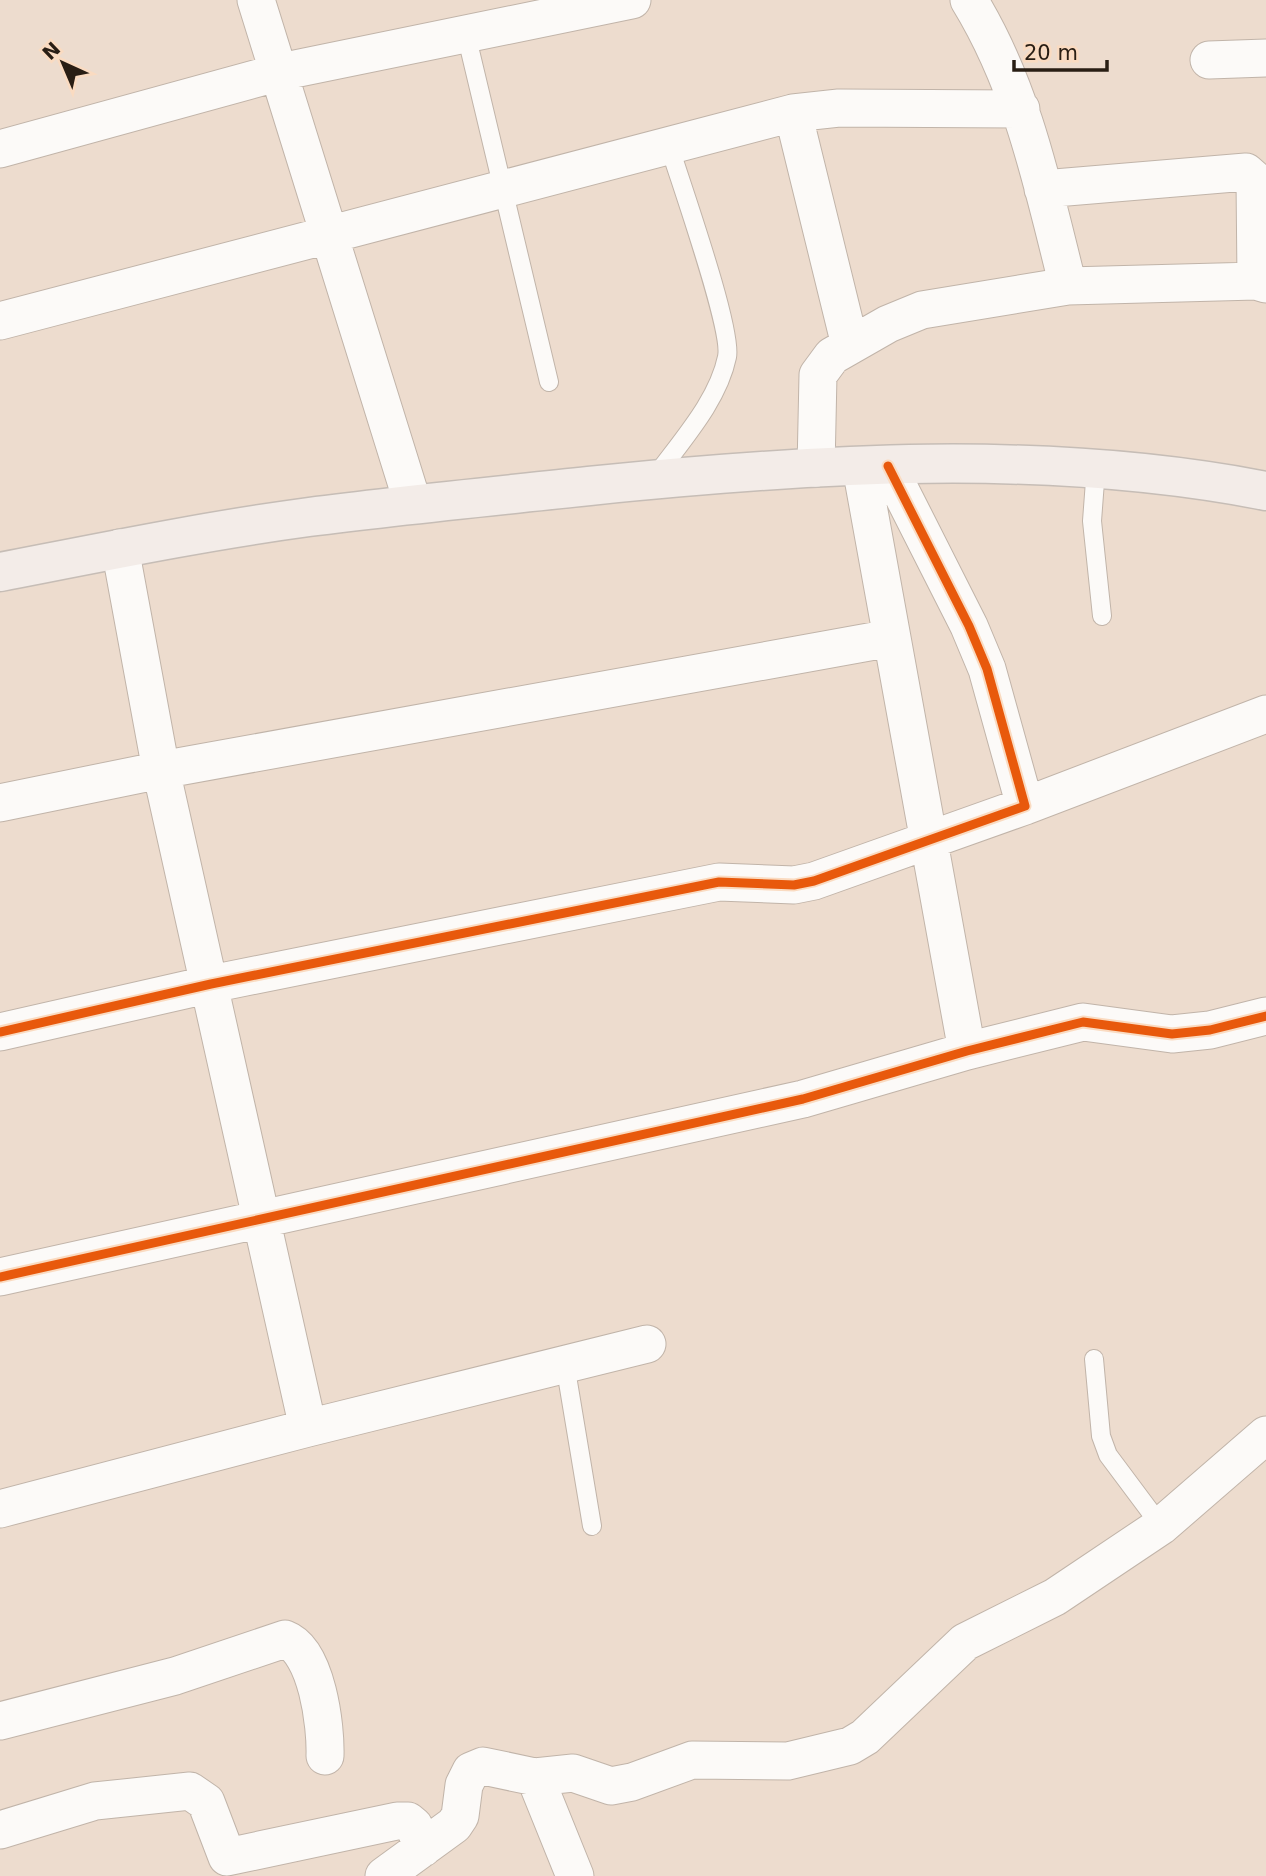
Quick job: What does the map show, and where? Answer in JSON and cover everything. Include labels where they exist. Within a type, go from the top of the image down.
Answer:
[{"type":"highway","points":[[0,572],[120,548],[306,517],[653,480],[816,468],[1007,464],[1096,468],[1204,479],[1266,491]]},
{"type":"street","points":[[256,0],[413,504]]},
{"type":"street","points":[[0,149],[280,72],[632,0]]},
{"type":"street","points":[[969,0],[996,46],[1021,109],[1068,286]]},
{"type":"street","points":[[1209,60],[1266,58]]},
{"type":"street","points":[[0,321],[793,113],[849,108],[1021,109]]},
{"type":"street","points":[[793,113],[850,345]]},
{"type":"street","points":[[816,468],[818,375],[832,356],[922,310],[1068,286],[1261,282],[1260,201],[1255,180],[1246,172],[1043,189]]},
{"type":"street","points":[[874,466],[891,638],[967,1051]]},
{"type":"street","points":[[874,466],[969,626],[987,669],[1025,806]]},
{"type":"street","points":[[120,548],[162,770],[308,1427]]},
{"type":"street","points":[[0,803],[162,770],[891,638]]},
{"type":"street","points":[[0,1031],[211,984],[719,882],[794,884],[814,881],[1025,806],[1266,715]]},
{"type":"street","points":[[0,1277],[803,1099],[967,1051],[1083,1021],[1172,1034],[1210,1030],[1266,1016]]},
{"type":"street","points":[[0,1509],[308,1427],[647,1344]]},
{"type":"street","points":[[384,1876],[423,1848],[460,1816],[464,1785],[471,1771],[483,1766],[536,1777],[563,1772],[611,1786],[632,1782],[692,1760],[788,1761],[850,1746],[865,1737],[965,1642],[1055,1597],[1161,1526],[1266,1435]]},
{"type":"street","points":[[0,1721],[175,1676],[285,1639],[294,1642],[301,1651],[316,1688],[326,1731],[325,1756]]},
{"type":"street","points":[[536,1777],[575,1876]]},
{"type":"street","points":[[0,1830],[95,1801],[190,1791],[206,1802],[231,1867],[397,1821],[408,1821],[414,1826],[423,1848]]},
{"type":"lane","points":[[466,34],[549,382]]},
{"type":"lane","points":[[653,480],[699,415],[716,386],[728,355],[719,311],[669,145]]},
{"type":"lane","points":[[1096,468],[1092,521],[1102,616]]},
{"type":"lane","points":[[1094,1359],[1101,1436],[1108,1455],[1161,1526]]},
{"type":"lane","points":[[565,1364],[592,1526]]},
{"type":"cycle path","points":[[0,1032],[211,984],[719,882],[794,885],[814,881],[1025,806],[987,669],[969,626],[888,466]]},
{"type":"cycle path","points":[[0,1277],[803,1099],[967,1051],[1083,1022],[1172,1034],[1210,1030],[1266,1016]]}]
